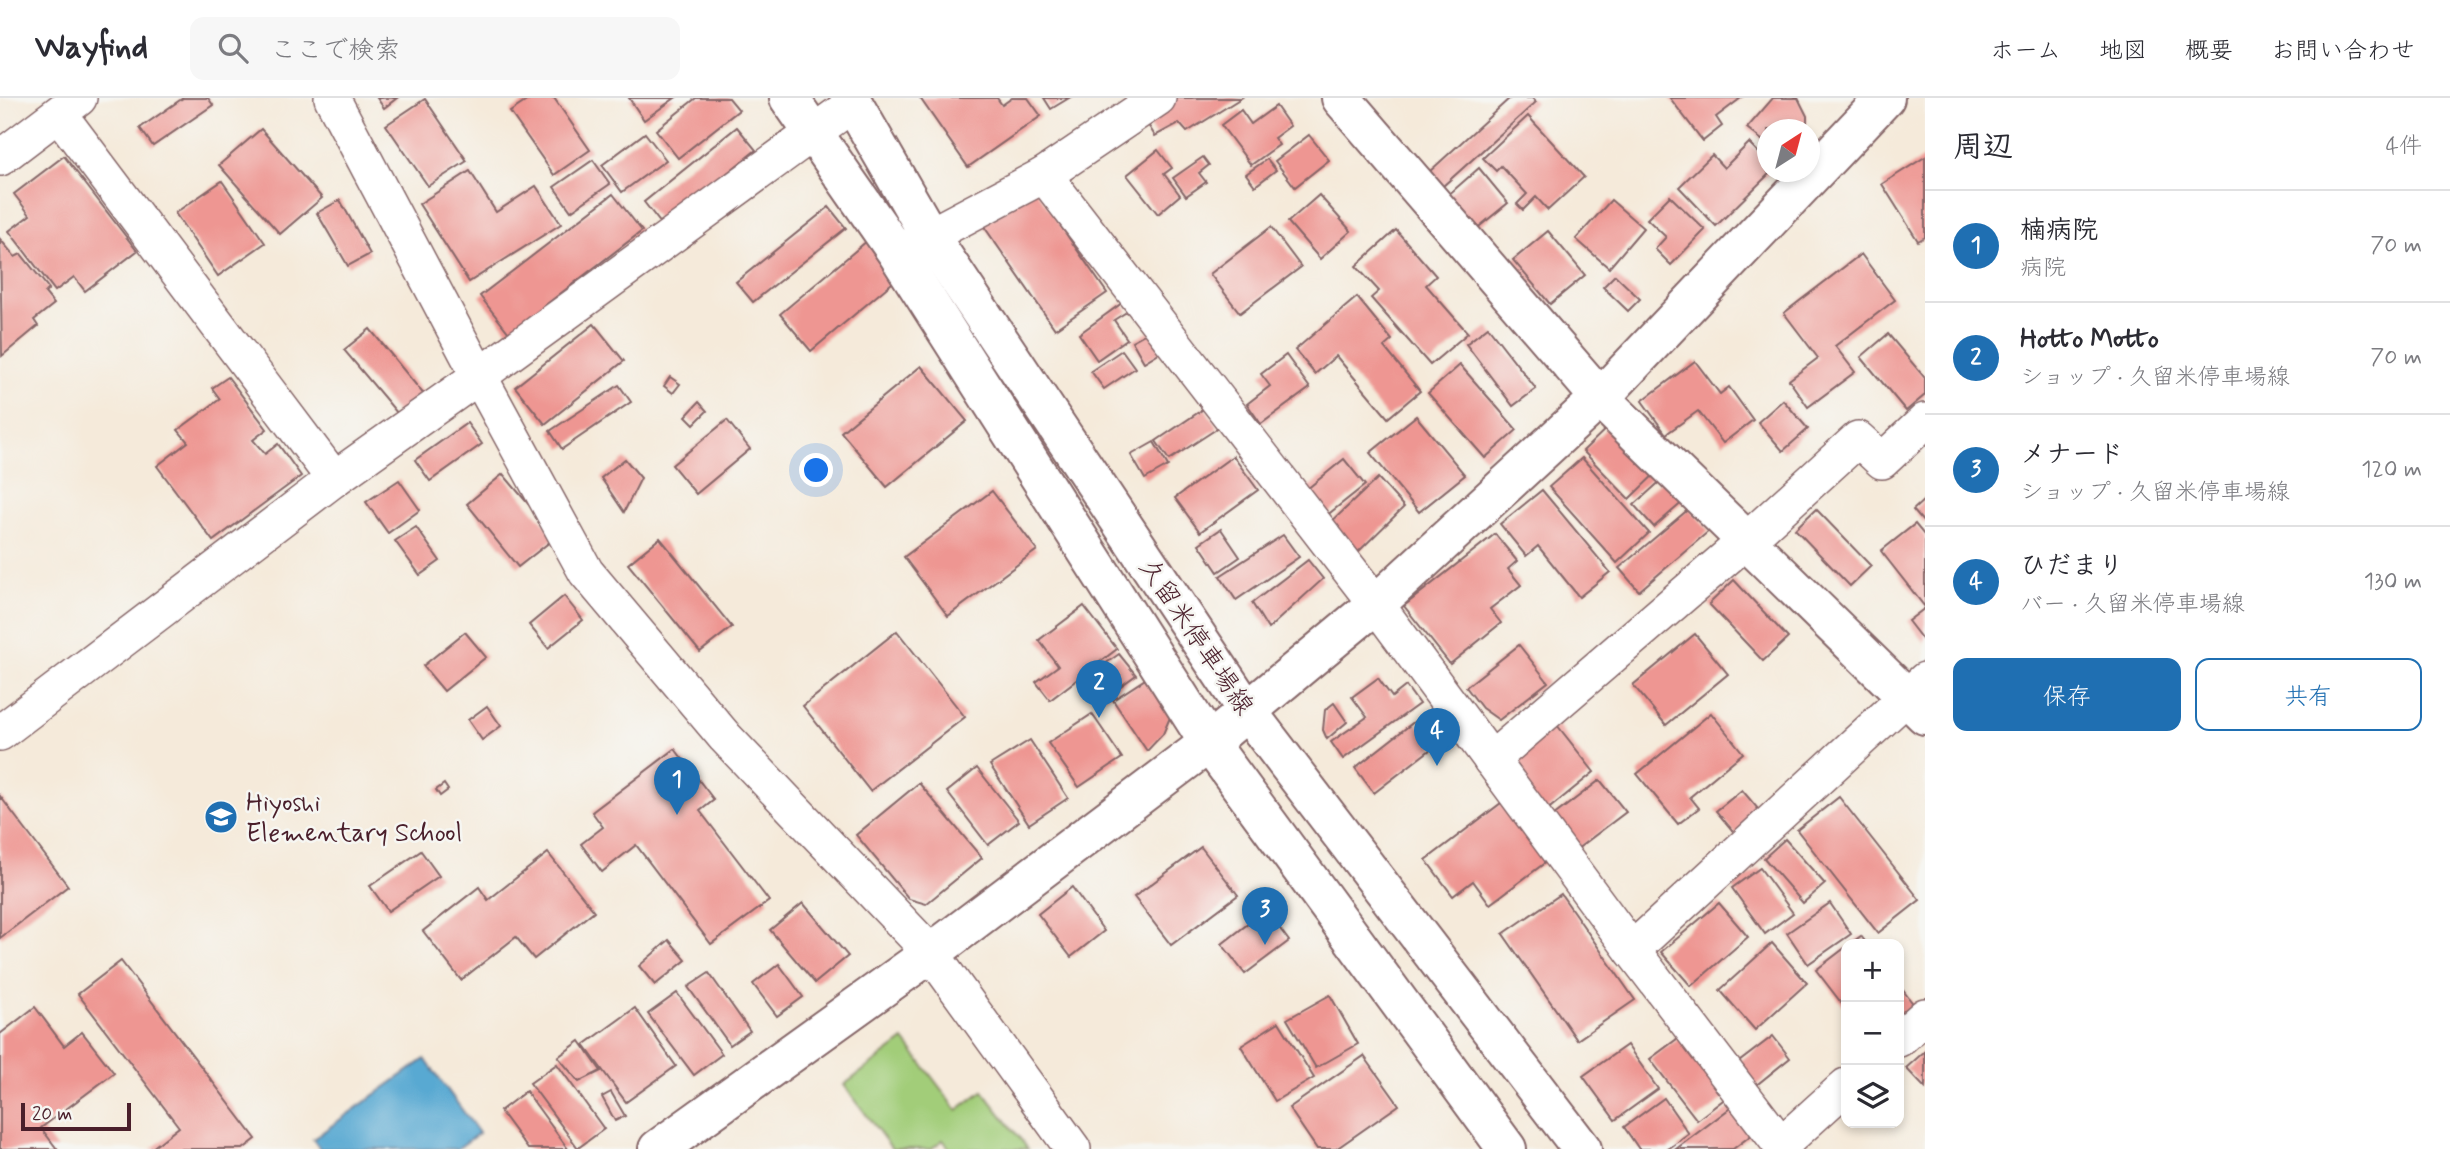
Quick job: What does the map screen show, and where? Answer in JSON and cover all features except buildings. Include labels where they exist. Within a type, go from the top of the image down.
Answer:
[{"type":"main road","name":"久留米停車場線","points":[[789,98],[815,132],[913,244],[1247,711],[1582,1149]]},
{"type":"main road","points":[[1341,98],[1600,398],[1747,540],[1919,697]]},
{"type":"main road","name":"久留米停車場線","points":[[852,100],[913,244],[1209,743],[1507,1149]]},
{"type":"main road","points":[[658,1149],[931,953],[1209,743],[1376,604],[1600,398],[1866,105]]},
{"type":"street","points":[[332,98],[586,572],[725,737],[931,953],[1073,1149]]},
{"type":"street","points":[[913,244],[1044,175],[1158,98]]},
{"type":"street","points":[[0,733],[334,479],[815,132],[852,100]]},
{"type":"street","points":[[0,158],[69,106],[334,479]]},
{"type":"street","points":[[1044,175],[1376,604],[1632,950],[1782,1147],[1841,1091]]},
{"type":"street","points":[[1491,760],[1747,540],[1858,439],[1882,461],[1925,421]]},
{"type":"street","points":[[1632,950],[1919,697]]},
{"type":"street","points":[[1904,1035],[1925,1016]]},
{"type":"green space","points":[[904,1040],[957,1110],[983,1091],[1028,1149],[950,1149],[943,1140],[931,1149],[892,1149],[844,1085]]},
{"type":"water","points":[[425,1059],[479,1133],[457,1149],[320,1149],[313,1139]]},
{"type":"place","name":"Hotto Motto","points":[[1099,718]]},
{"type":"place","name":"ひだまり","points":[[1437,766]]},
{"type":"place","name":"楠病院","points":[[677,815]]},
{"type":"place","name":"Hiyoshi Elementary School","points":[[221,817]]},
{"type":"place","name":"メナード","points":[[1265,945]]}]
